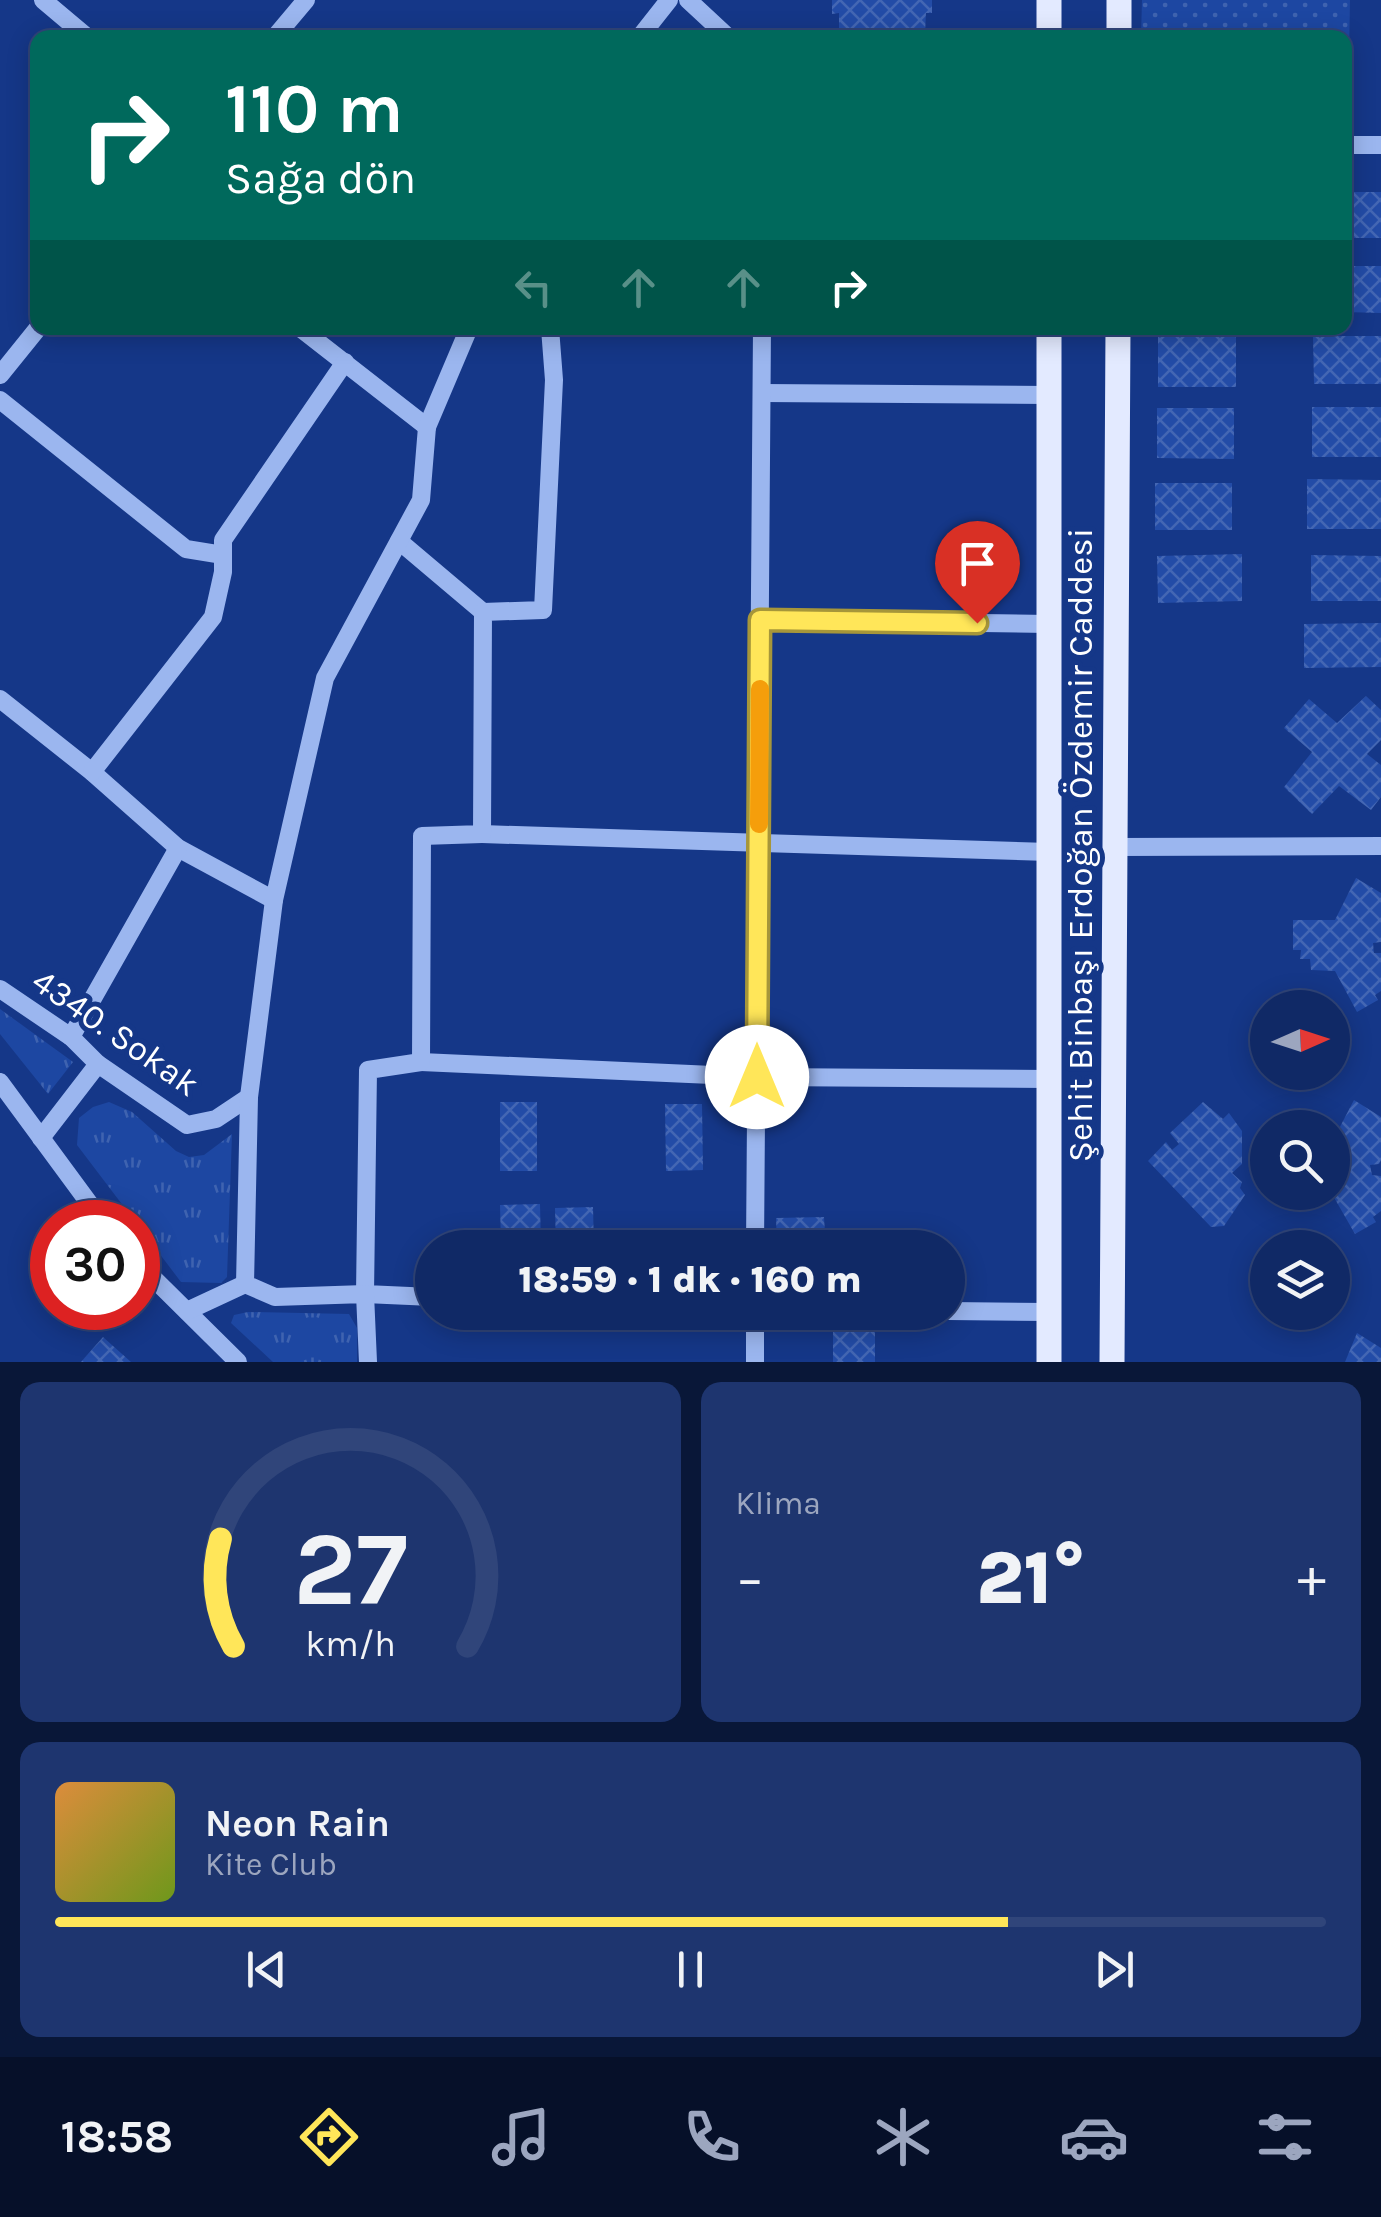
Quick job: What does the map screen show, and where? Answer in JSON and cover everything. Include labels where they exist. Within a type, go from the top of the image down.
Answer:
[{"type":"main road","points":[[1048,0],[1049,30]]},
{"type":"main road","points":[[1119,0],[1119,30]]},
{"type":"main road","name":"Şehit Binbaşı Erdoğan Özdemir Caddesi","points":[[1049,335],[1050,1362]]},
{"type":"main road","name":"Şehit Binbaşı Erdoğan Özdemir Caddesi","points":[[1112,1362],[1118,335]]},
{"type":"street","points":[[43,0],[79,30]]},
{"type":"street","points":[[287,30],[306,0]]},
{"type":"street","points":[[645,30],[669,0]]},
{"type":"street","points":[[688,0],[720,30]]},
{"type":"street","points":[[1352,146],[1381,144]]},
{"type":"street","points":[[0,375],[32,335]]},
{"type":"street","points":[[309,335],[427,427]]},
{"type":"street","points":[[245,1284],[249,1097],[274,900],[325,678],[421,500],[427,427],[466,335]]},
{"type":"street","points":[[398,541],[483,612],[543,610],[554,380],[551,335]]},
{"type":"street","points":[[756,1230],[762,335]]},
{"type":"street","points":[[92,772],[213,616],[224,572],[223,540],[345,362]]},
{"type":"street","points":[[762,393],[1049,396]]},
{"type":"street","points":[[0,400],[186,549],[223,555]]},
{"type":"street","points":[[482,834],[483,612]]},
{"type":"street","points":[[760,620],[1049,624]]},
{"type":"street","points":[[0,699],[92,772],[178,848],[274,900]]},
{"type":"street","points":[[421,1062],[422,836],[482,834],[1049,852]]},
{"type":"street","points":[[1115,847],[1381,846]]},
{"type":"street","points":[[71,1037],[178,848]]},
{"type":"street","name":"4340. Sokak","points":[[0,989],[71,1037],[98,1064],[187,1124],[216,1119],[249,1097]]},
{"type":"street","points":[[368,1362],[368,1070],[421,1062],[757,1077],[1049,1079]]},
{"type":"street","points":[[41,1138],[98,1064]]},
{"type":"street","points":[[0,1082],[86,1200]]},
{"type":"street","points":[[187,1311],[245,1284],[275,1297],[415,1296]]},
{"type":"street","points":[[160,1285],[238,1362]]},
{"type":"street","points":[[965,1311],[1049,1312]]},
{"type":"street","points":[[754,1362],[755,1330]]},
{"type":"green space","points":[[1142,0],[1350,0],[1349,30],[1141,30]]},
{"type":"green space","points":[[0,1009],[73,1062],[48,1094],[0,1034]]},
{"type":"green space","points":[[109,1102],[132,1112],[176,1151],[189,1157],[204,1155],[232,1134],[227,1277],[221,1283],[181,1282],[160,1254],[160,1200],[119,1200],[77,1145],[79,1118],[93,1107]]},
{"type":"green space","points":[[349,1314],[357,1328],[357,1362],[273,1362],[231,1323],[234,1315]]},
{"type":"building","points":[[832,0],[932,0],[925,30],[839,30],[839,13],[832,14]]},
{"type":"building","points":[[1352,192],[1381,192],[1381,238],[1352,238]]},
{"type":"building","points":[[1352,266],[1381,266],[1381,313],[1352,312]]},
{"type":"building","points":[[1158,336],[1236,336],[1236,387],[1158,387]]},
{"type":"building","points":[[1313,336],[1381,336],[1381,384],[1314,384]]},
{"type":"building","points":[[1312,407],[1381,407],[1381,457],[1312,457]]},
{"type":"building","points":[[1157,408],[1234,408],[1234,459],[1157,458]]},
{"type":"building","points":[[1307,479],[1381,480],[1381,529],[1307,529]]},
{"type":"building","points":[[1155,483],[1232,483],[1232,530],[1155,530]]},
{"type":"building","points":[[1242,554],[1242,601],[1158,603],[1157,556]]},
{"type":"building","points":[[1311,555],[1381,556],[1381,601],[1311,601]]},
{"type":"building","points":[[1381,623],[1381,667],[1304,668],[1304,624]]},
{"type":"building","points":[[1366,696],[1381,710],[1381,740],[1367,754],[1381,765],[1381,797],[1371,810],[1339,786],[1312,814],[1284,787],[1312,752],[1284,728],[1309,699],[1337,723]]},
{"type":"building","points":[[1356,878],[1381,893],[1381,942],[1373,943],[1374,953],[1381,953],[1381,991],[1375,995],[1378,1000],[1357,1012],[1350,990],[1345,990],[1335,971],[1311,970],[1310,959],[1300,959],[1301,950],[1293,950],[1293,920],[1335,920]]},
{"type":"building","points":[[1354,1100],[1381,1117],[1381,1160],[1370,1165],[1372,1175],[1381,1176],[1381,1211],[1373,1217],[1376,1222],[1355,1234],[1341,1210],[1350,1210],[1349,1110]]},
{"type":"building","points":[[500,1102],[537,1102],[537,1171],[500,1171]]},
{"type":"building","points":[[1203,1102],[1223,1119],[1229,1113],[1242,1131],[1242,1164],[1232,1173],[1242,1182],[1240,1188],[1245,1195],[1224,1226],[1211,1227],[1148,1161],[1166,1142],[1172,1150],[1179,1144],[1170,1133]]},
{"type":"building","points":[[665,1104],[702,1104],[703,1170],[666,1171]]},
{"type":"building","points":[[540,1204],[541,1230],[501,1230],[500,1205]]},
{"type":"building","points":[[593,1207],[594,1230],[556,1230],[555,1208]]},
{"type":"building","points":[[824,1217],[825,1230],[776,1230],[776,1218]]},
{"type":"building","points":[[833,1330],[875,1330],[875,1362],[833,1362]]},
{"type":"building","points":[[1357,1333],[1381,1348],[1381,1362],[1345,1362]]},
{"type":"building","points":[[103,1337],[131,1362],[81,1362]]},
{"type":"slow traffic","points":[[759,824],[760,689]]},
{"type":"route","points":[[757,1077],[760,620],[977,623]]}]
